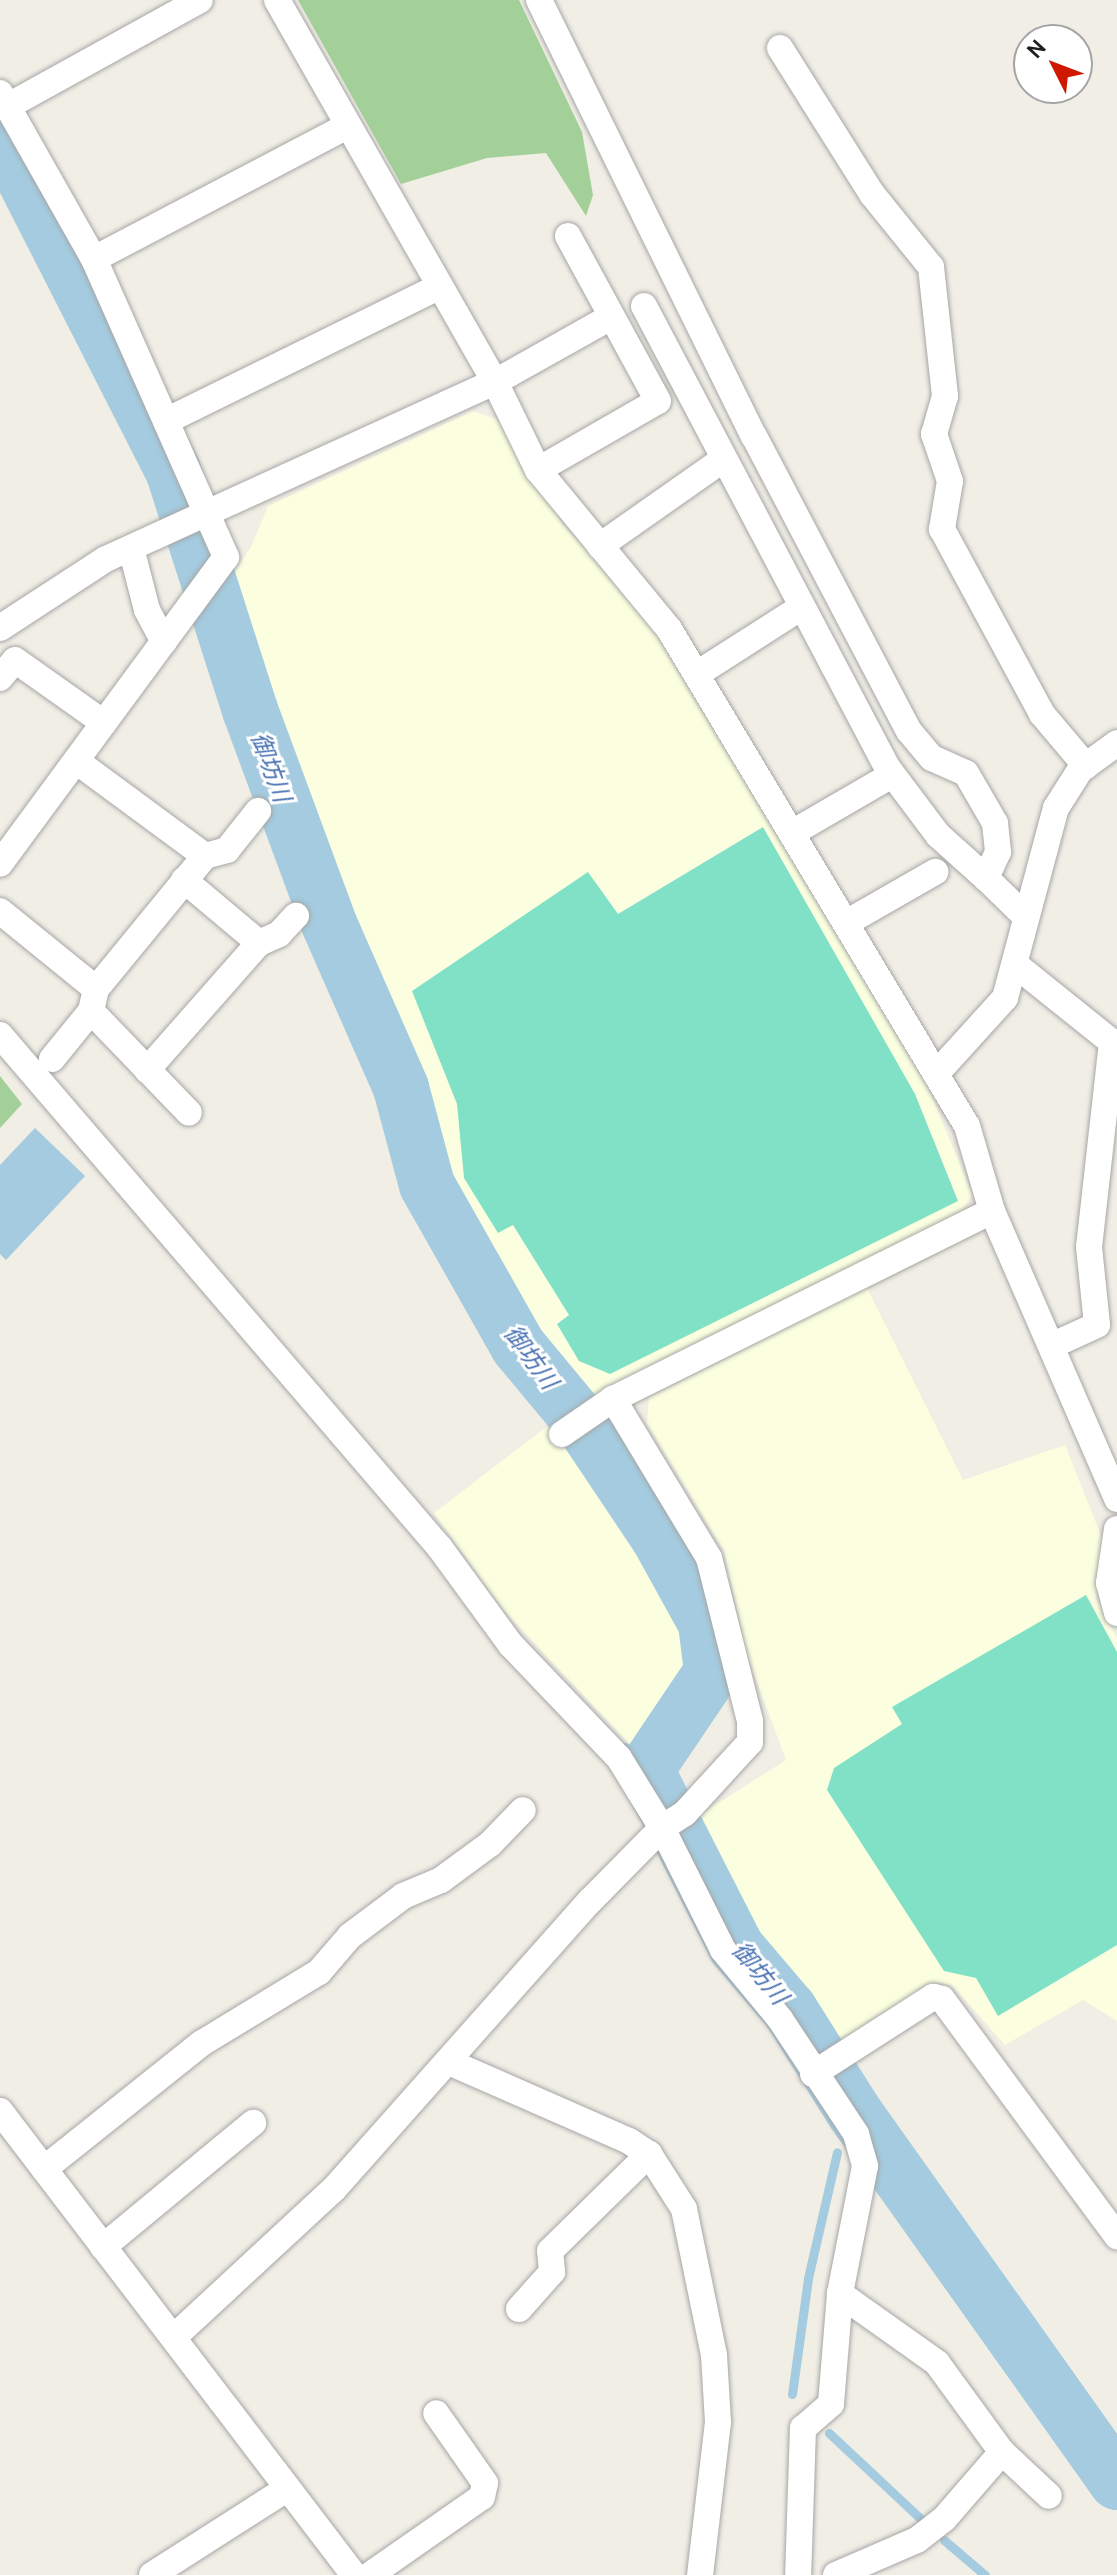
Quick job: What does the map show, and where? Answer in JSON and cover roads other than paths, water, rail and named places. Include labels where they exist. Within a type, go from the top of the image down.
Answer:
[{"type":"street","points":[[0,864],[226,557],[196,518],[168,420],[94,259],[4,100],[200,0]]},
{"type":"street","points":[[277,0],[438,287],[495,382],[538,470],[669,629],[967,1126],[992,1211],[1053,1345],[1117,1499]]},
{"type":"street","points":[[539,0],[754,436],[909,731],[932,758],[966,773],[995,823],[998,852],[986,878]]},
{"type":"street","points":[[780,48],[872,194],[931,267],[945,396],[934,434],[950,481],[942,529],[1042,714],[1086,766]]},
{"type":"street","points":[[94,259],[347,126]]},
{"type":"street","points":[[538,470],[658,401],[568,236]]},
{"type":"street","points":[[168,420],[438,287]]},
{"type":"street","points":[[644,306],[887,767],[938,835],[1025,916]]},
{"type":"street","points":[[0,628],[131,548],[495,382],[611,317]]},
{"type":"street","points":[[600,546],[724,459]]},
{"type":"street","points":[[131,548],[147,610],[164,642]]},
{"type":"street","points":[[697,674],[791,614]]},
{"type":"street","points":[[0,678],[15,660],[104,723]]},
{"type":"street","points":[[936,1074],[1005,998],[1017,966],[1025,916],[1056,808],[1086,766],[1117,743]]},
{"type":"street","points":[[76,761],[205,856]]},
{"type":"street","points":[[792,833],[880,782]]},
{"type":"street","points":[[52,1059],[184,880],[205,856],[227,850],[258,811]]},
{"type":"street","points":[[846,923],[935,872]]},
{"type":"street","points":[[184,880],[259,943]]},
{"type":"street","points":[[0,911],[94,1000],[147,1070],[189,1113]]},
{"type":"street","points":[[147,1070],[259,943],[279,934],[296,916]]},
{"type":"street","points":[[1017,966],[1112,1042],[1089,1247],[1097,1325],[1053,1345]]},
{"type":"street","points":[[0,1035],[440,1548],[511,1645],[619,1758],[671,1822],[723,1950],[821,2068],[856,2134],[865,2166],[840,2294],[831,2404],[803,2428],[798,2575]]},
{"type":"street","points":[[562,1434],[605,1405],[992,1211]]},
{"type":"street","points":[[174,2337],[334,2189],[671,1822],[744,1750],[750,1721],[709,1558],[605,1405]]},
{"type":"street","points":[[1117,1529],[1109,1583],[1117,1613]]},
{"type":"street","points":[[44,2169],[202,2043],[319,1972],[350,1936],[403,1896],[441,1880],[490,1844],[523,1810]]},
{"type":"street","points":[[821,2068],[933,1997],[942,1999],[1117,2236]]},
{"type":"street","points":[[449,2062],[649,2154],[684,2209],[714,2355],[718,2422],[700,2575]]},
{"type":"street","points":[[0,2111],[354,2575]]},
{"type":"street","points":[[103,2247],[253,2123]]},
{"type":"street","points":[[519,2309],[552,2272],[550,2251],[649,2154]]},
{"type":"street","points":[[840,2294],[937,2363],[1002,2452],[1049,2496]]},
{"type":"street","points":[[370,2575],[482,2497],[485,2483],[436,2413]]},
{"type":"street","points":[[836,2575],[879,2567],[917,2540],[944,2519],[1002,2452]]},
{"type":"street","points":[[152,2575],[288,2488]]},
{"type":"water","points":[[35,1128],[85,1176],[6,1260],[0,1254],[0,1165]]},
{"type":"waterway","name":"御坊川","points":[[0,131],[173,470],[250,710],[330,926],[401,1088],[427,1185],[518,1346],[582,1423],[659,1538],[706,1623],[712,1672],[646,1770],[736,1947],[789,2009],[854,2112],[1117,2482]]},
{"type":"waterway","points":[[625,1747],[646,1770]]},
{"type":"waterway","points":[[792,2394],[808,2278],[837,2152]]},
{"type":"waterway","points":[[829,2433],[922,2520]]},
{"type":"waterway","points":[[944,2540],[985,2575]]}]
